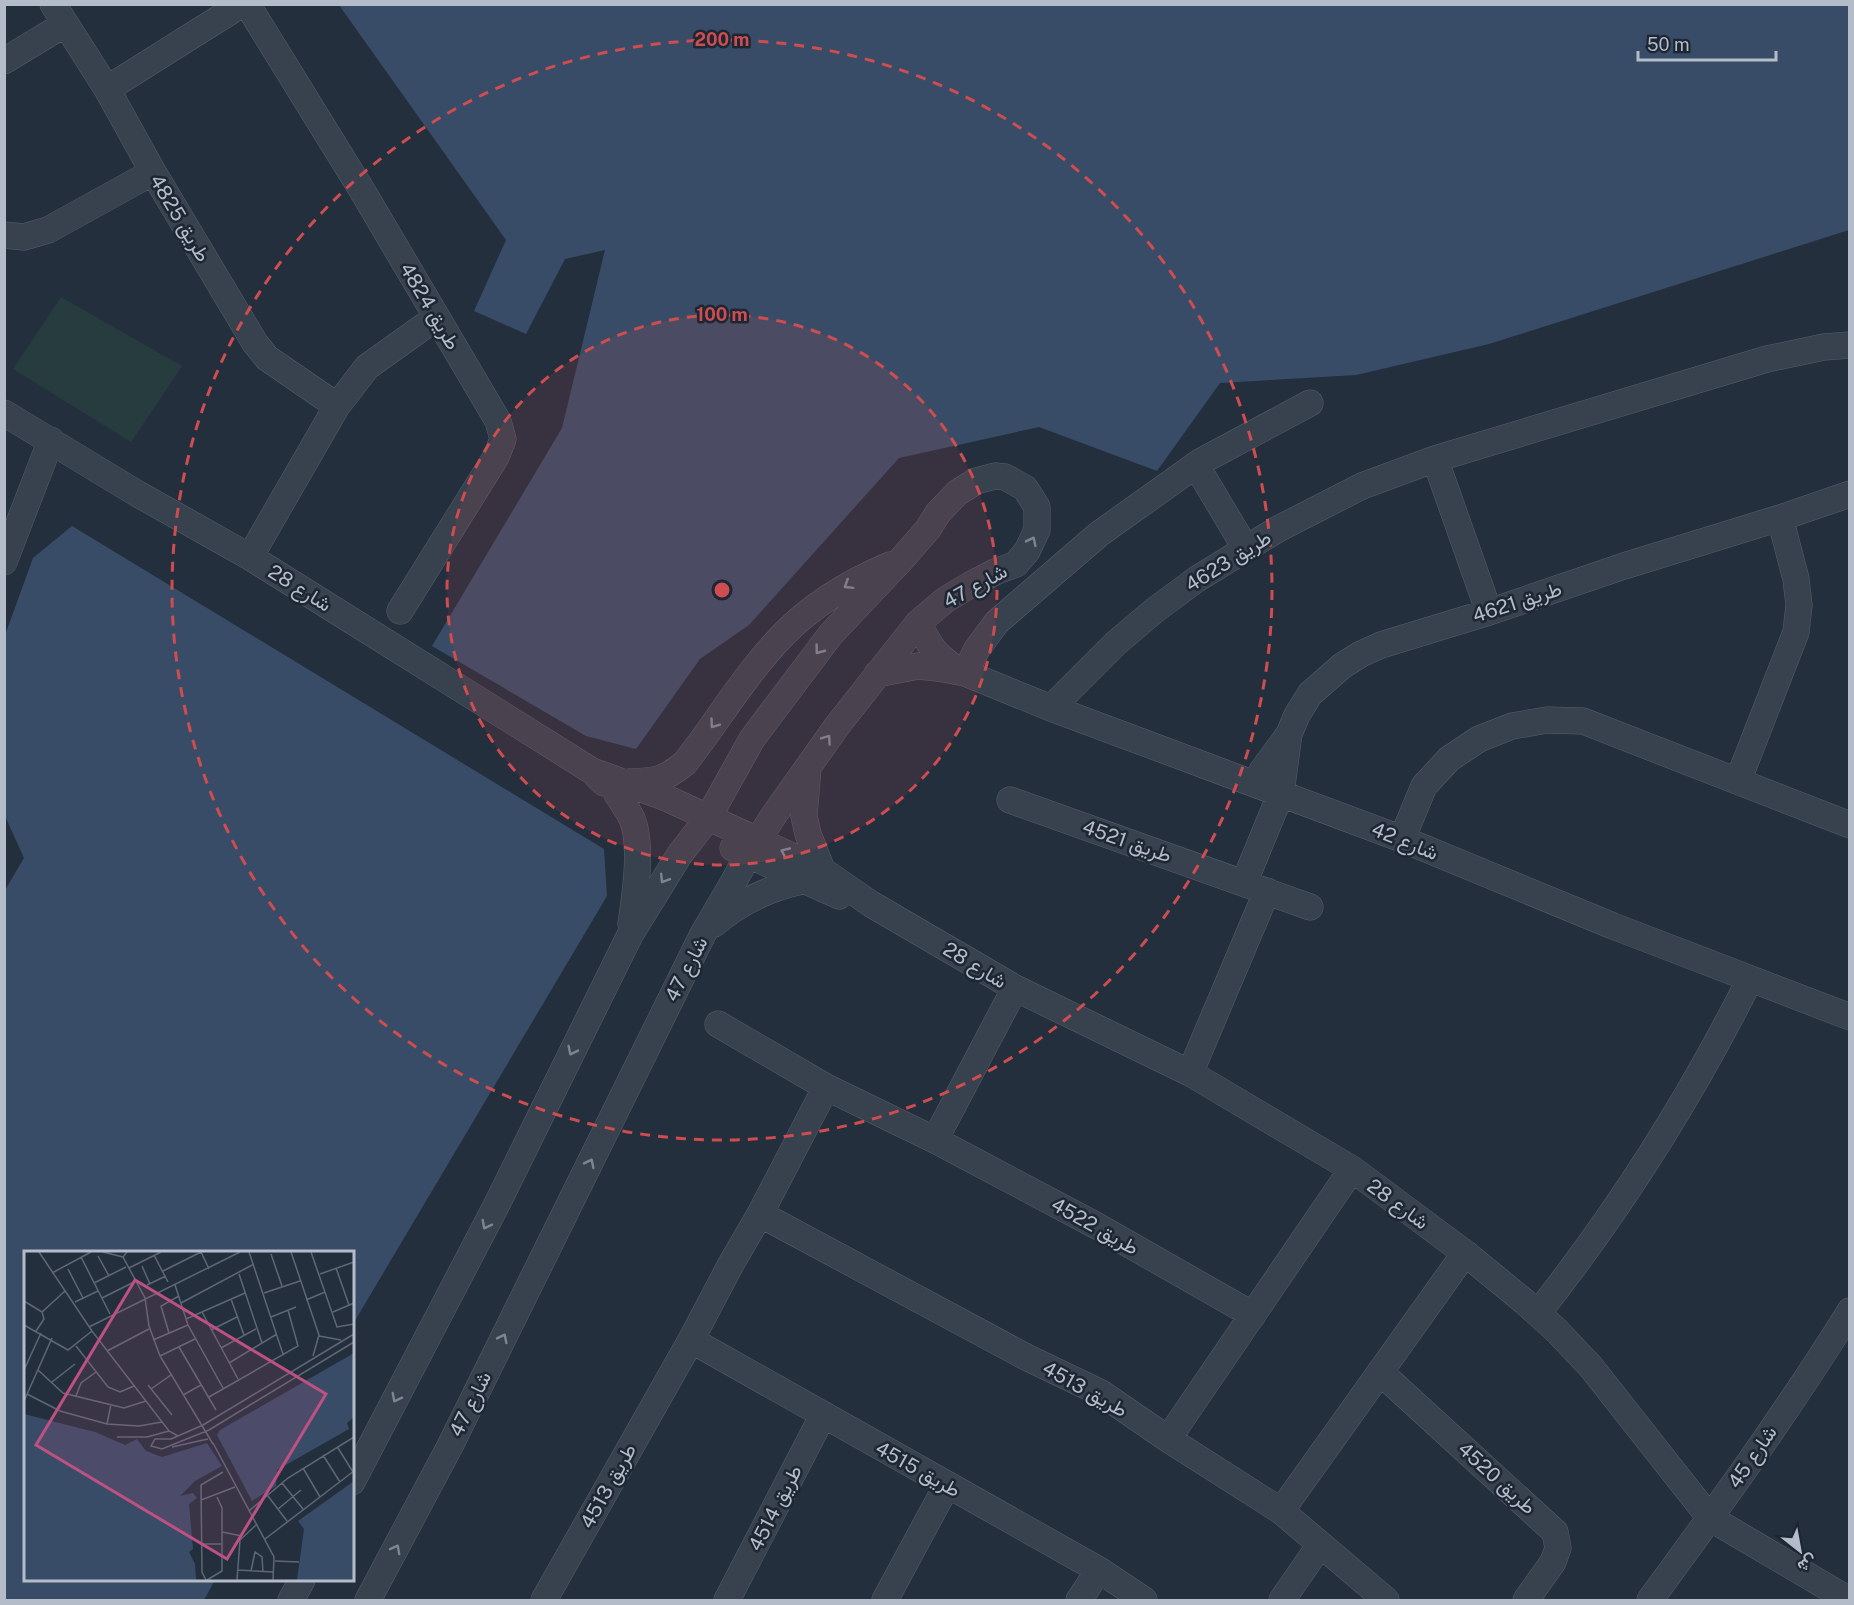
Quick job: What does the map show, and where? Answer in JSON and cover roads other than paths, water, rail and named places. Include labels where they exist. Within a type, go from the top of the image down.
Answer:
[{"type":"street","points":[[107,89],[244,4]]},
{"type":"street","name":"طريق 4824","points":[[244,4],[363,192],[437,316],[498,421],[503,439],[496,457],[400,611]]},
{"type":"street","points":[[4,62],[59,14]]},
{"type":"street","name":"طريق 4825","points":[[59,14],[107,89],[153,172],[255,343],[267,358],[337,406]]},
{"type":"street","points":[[4,235],[24,237],[48,230],[153,172]]},
{"type":"street","points":[[250,557],[337,406],[366,367],[437,316]]},
{"type":"street","points":[[1489,612],[1435,459],[1767,359],[1824,347],[1850,345]]},
{"type":"street","points":[[962,672],[997,622],[1099,534],[1196,465],[1310,403]]},
{"type":"street","name":"شارع 28","points":[[4,413],[138,494],[250,557],[668,816],[703,824],[871,904],[1014,988],[1190,1073],[1352,1169],[1465,1253],[1538,1313],[1591,1367],[1710,1518],[1848,1597]]},
{"type":"street","points":[[4,562],[9,534],[51,440]]},
{"type":"street","name":"طريق 4623","points":[[1051,708],[1116,643],[1197,579],[1278,529],[1362,486],[1435,459]]},
{"type":"street","points":[[1196,465],[1246,549]]},
{"type":"street","name":"شارع 47","points":[[354,1478],[501,1196],[630,935],[680,854],[703,824],[758,731],[831,634],[901,560],[957,493],[976,481],[995,476],[1005,477],[1025,488],[1037,507],[1037,530],[1027,551],[1016,564],[995,572],[945,600],[918,623],[808,767],[753,847],[703,934],[450,1446],[368,1600]]},
{"type":"street","name":"طريق 4621","points":[[1256,783],[1289,734],[1310,694],[1342,666],[1381,645],[1850,494]]},
{"type":"street","points":[[1738,781],[1796,632],[1799,605],[1796,579],[1779,518]]},
{"type":"street","points":[[630,935],[636,893],[637,844],[633,820],[622,788],[655,781],[671,774],[685,763],[753,670],[783,635],[819,604],[858,579],[901,560]]},
{"type":"street","name":"شارع 42","points":[[918,623],[931,649],[962,672],[1051,708],[1402,839],[1613,926],[1850,1017]]},
{"type":"street","name":"شارع 42","points":[[877,674],[918,666],[962,672]]},
{"type":"street","points":[[1402,839],[1424,786],[1449,759],[1479,739],[1512,726],[1547,720],[1584,721],[1850,825]]},
{"type":"street","name":"طريق 4621","points":[[1281,793],[1289,734]]},
{"type":"street","points":[[703,934],[743,902],[812,875],[804,816],[808,767]]},
{"type":"street","points":[[1190,1073],[1255,887],[1281,793]]},
{"type":"street","name":"طريق 4521","points":[[1011,800],[1310,907]]},
{"type":"street","points":[[1538,1313],[1597,1236],[1653,1154],[1704,1067],[1750,979]]},
{"type":"street","points":[[935,1140],[1014,988]]},
{"type":"street","name":"طريق 4522","points":[[718,1024],[826,1087],[935,1140],[1097,1226],[1253,1315]]},
{"type":"street","name":"طريق 4513","points":[[544,1600],[691,1340],[826,1087]]},
{"type":"street","points":[[1168,1439],[1352,1169]]},
{"type":"street","name":"طريق 4513","points":[[760,1214],[1026,1357],[1101,1393],[1168,1439],[1281,1510],[1386,1600]]},
{"type":"street","points":[[1281,1510],[1465,1253]]},
{"type":"street","name":"شارع 45","points":[[1650,1600],[1710,1518],[1850,1311]]},
{"type":"street","name":"طريق 4515","points":[[691,1340],[1099,1570],[1144,1600]]},
{"type":"street","name":"طريق 4520","points":[[1380,1372],[1555,1532],[1558,1548],[1553,1563],[1526,1600]]},
{"type":"street","name":"طريق 4514","points":[[727,1600],[823,1414]]},
{"type":"street","points":[[885,1600],[947,1485]]},
{"type":"street","points":[[1282,1600],[1320,1545]]},
{"type":"street","points":[[1079,1600],[1099,1570]]},
{"type":"street","points":[[291,1600],[301,1581]]},
{"type":"water","points":[[339,5],[1849,5],[1849,230],[1489,344],[1356,375],[1220,383],[1157,471],[1039,427],[899,458],[749,625],[700,659],[636,749],[586,736],[432,646],[562,428],[605,250],[565,259],[526,334],[474,311],[506,240]]},
{"type":"water","points":[[72,526],[604,849],[607,896],[354,1322],[354,1251],[24,1251],[24,1581],[214,1581],[204,1600],[5,1600],[4,892],[24,858],[5,816],[5,635],[33,558]]}]
